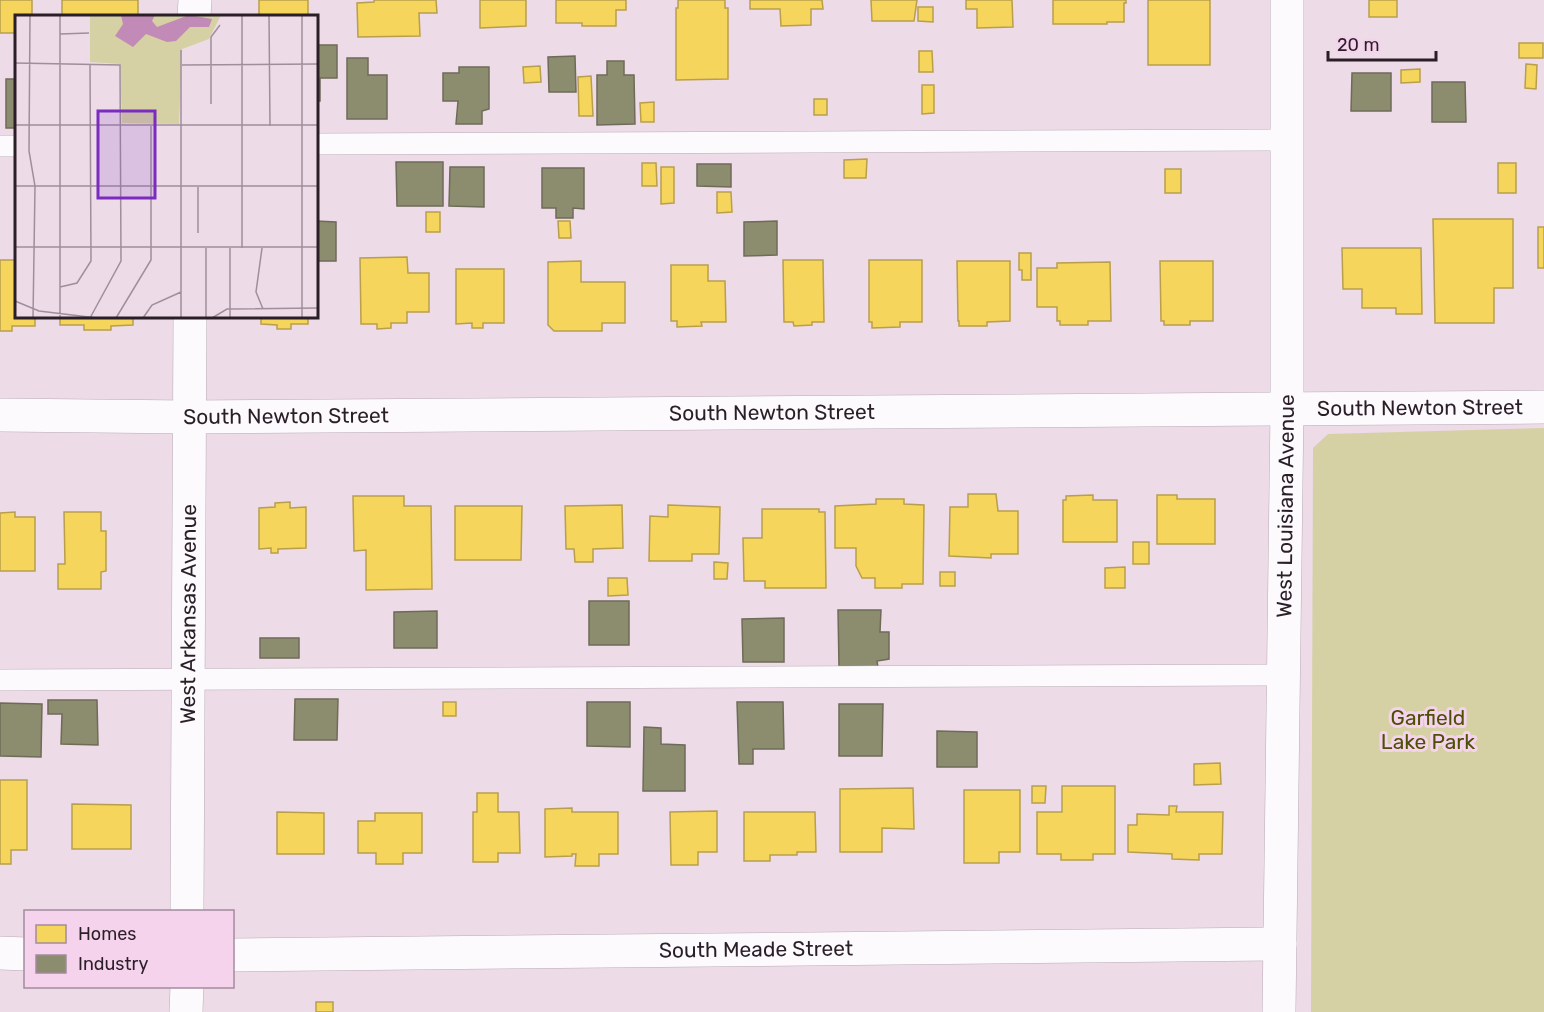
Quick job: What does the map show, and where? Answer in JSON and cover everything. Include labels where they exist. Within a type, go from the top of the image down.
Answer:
[{"type":"street","points":[[194,15],[195,0]]},
{"type":"street","name":"West Louisiana Avenue","points":[[1279,1012],[1287,409],[1287,0]]},
{"type":"street","name":"West Arkansas Avenue","points":[[187,910],[190,318]]},
{"type":"street","name":"South Newton Street","points":[[0,415],[189,417],[1544,407]]},
{"type":"street","name":"South Meade Street","points":[[234,955],[1280,944]]},
{"type":"street","points":[[0,953],[24,954]]},
{"type":"street","points":[[186,1012],[187,988]]},
{"type":"lane","points":[[318,144],[1287,140]]},
{"type":"lane","points":[[0,680],[1284,675]]},
{"type":"green space","name":"Garfield Lake Park","points":[[1544,428],[1544,1012],[1311,1012],[1313,448],[1328,434]]},
{"type":"building: Homes","points":[[0,0],[32,0],[32,15],[15,15],[15,33],[0,33]]},
{"type":"building: Homes","points":[[62,0],[138,0],[138,15],[62,15]]},
{"type":"building: Homes","points":[[259,0],[308,0],[308,15],[259,15]]},
{"type":"building: Homes","points":[[374,0],[436,0],[437,13],[419,13],[420,36],[358,37],[357,3],[374,2]]},
{"type":"building: Homes","points":[[480,0],[526,0],[526,26],[480,28]]},
{"type":"building: Homes","points":[[556,0],[626,0],[626,10],[616,10],[616,26],[556,23]]},
{"type":"building: Homes","points":[[678,0],[725,0],[725,8],[728,8],[728,79],[676,80]]},
{"type":"building: Homes","points":[[750,0],[822,0],[823,9],[811,9],[811,25],[781,26],[780,9],[750,9]]},
{"type":"building: Homes","points":[[871,0],[917,0],[914,21],[872,21]]},
{"type":"building: Homes","points":[[966,0],[1012,0],[1013,27],[977,28],[977,9],[966,9]]},
{"type":"building: Homes","points":[[1053,0],[1126,0],[1124,22],[1053,24]]},
{"type":"building: Homes","points":[[1148,0],[1210,0],[1210,65],[1148,65]]},
{"type":"building: Homes","points":[[1369,0],[1397,0],[1397,17],[1369,17]]},
{"type":"building: Homes","points":[[918,7],[933,7],[933,22],[918,21]]},
{"type":"building: Homes","points":[[1519,43],[1543,43],[1543,58],[1519,58]]},
{"type":"building: Homes","points":[[919,51],[932,51],[933,72],[919,72]]},
{"type":"building: Homes","points":[[1526,64],[1537,65],[1536,89],[1525,88]]},
{"type":"building: Homes","points":[[540,66],[541,82],[524,83],[523,67]]},
{"type":"building: Homes","points":[[1420,69],[1420,82],[1401,83],[1401,70]]},
{"type":"building: Homes","points":[[591,76],[593,116],[579,116],[578,77]]},
{"type":"building: Homes","points":[[922,85],[934,85],[934,113],[922,114]]},
{"type":"building: Homes","points":[[814,99],[827,99],[827,115],[814,115]]},
{"type":"building: Homes","points":[[654,102],[654,122],[641,122],[640,103]]},
{"type":"building: Homes","points":[[867,159],[866,178],[844,178],[844,160]]},
{"type":"building: Homes","points":[[642,163],[656,163],[657,186],[642,186]]},
{"type":"building: Homes","points":[[1498,163],[1516,163],[1516,193],[1498,193]]},
{"type":"building: Homes","points":[[661,167],[674,167],[674,203],[661,204]]},
{"type":"building: Homes","points":[[1165,169],[1181,169],[1181,193],[1165,193]]},
{"type":"building: Homes","points":[[717,192],[731,192],[732,212],[717,213]]},
{"type":"building: Homes","points":[[426,212],[440,212],[440,232],[426,232]]},
{"type":"building: Homes","points":[[1433,219],[1513,219],[1513,288],[1494,288],[1494,323],[1435,323]]},
{"type":"building: Homes","points":[[558,221],[570,221],[571,238],[559,238]]},
{"type":"building: Homes","points":[[1538,227],[1544,227],[1544,268],[1538,268]]},
{"type":"building: Homes","points":[[1342,248],[1421,248],[1422,314],[1396,314],[1396,308],[1362,308],[1362,289],[1343,289]]},
{"type":"building: Homes","points":[[1019,253],[1031,253],[1031,280],[1022,280],[1022,270],[1019,270]]},
{"type":"building: Homes","points":[[407,257],[408,273],[429,273],[429,312],[407,312],[407,323],[391,323],[391,328],[377,329],[377,324],[361,324],[360,258]]},
{"type":"building: Homes","points":[[0,260],[15,260],[15,318],[35,318],[35,326],[12,326],[12,331],[0,331]]},
{"type":"building: Homes","points":[[783,260],[823,260],[824,322],[794,326],[793,322],[784,322]]},
{"type":"building: Homes","points":[[869,260],[922,260],[922,322],[900,322],[900,327],[872,328],[872,322],[869,322]]},
{"type":"building: Homes","points":[[581,261],[581,282],[625,282],[625,323],[602,323],[602,331],[554,331],[548,325],[548,262]]},
{"type":"building: Homes","points":[[957,261],[1010,261],[1010,321],[987,322],[987,326],[959,326]]},
{"type":"building: Homes","points":[[1160,261],[1213,261],[1213,321],[1190,321],[1190,325],[1164,325],[1164,321],[1161,321]]},
{"type":"building: Homes","points":[[1110,262],[1111,321],[1088,321],[1088,325],[1060,325],[1060,321],[1057,321],[1057,307],[1037,307],[1037,268],[1057,268],[1057,263]]},
{"type":"building: Homes","points":[[671,265],[708,265],[708,281],[725,281],[726,322],[701,322],[702,326],[677,327],[677,321],[671,321]]},
{"type":"building: Homes","points":[[456,269],[504,269],[504,323],[483,323],[483,328],[472,328],[472,323],[456,324]]},
{"type":"building: Homes","points":[[60,318],[133,318],[133,325],[111,326],[111,330],[84,330],[84,325],[60,325]]},
{"type":"building: Homes","points":[[261,318],[308,318],[308,324],[291,324],[291,329],[277,329],[277,325],[261,324]]},
{"type":"building: Homes","points":[[968,494],[996,494],[998,511],[1018,511],[1018,554],[991,554],[991,558],[949,556],[950,507],[968,507]]},
{"type":"building: Homes","points":[[1093,495],[1093,500],[1117,500],[1117,542],[1063,542],[1063,500],[1066,500],[1066,496]]},
{"type":"building: Homes","points":[[1157,495],[1177,495],[1177,499],[1215,499],[1215,544],[1157,544]]},
{"type":"building: Homes","points":[[353,496],[404,496],[404,506],[431,506],[432,589],[366,590],[366,550],[354,551]]},
{"type":"building: Homes","points":[[876,499],[904,499],[904,504],[924,505],[923,584],[902,584],[902,588],[875,588],[875,578],[862,578],[856,566],[856,548],[835,548],[835,506],[876,504]]},
{"type":"building: Homes","points":[[290,502],[290,508],[306,507],[306,548],[278,549],[278,553],[271,553],[271,548],[259,549],[259,508],[275,507],[275,503]]},
{"type":"building: Homes","points":[[622,505],[623,548],[593,549],[593,562],[575,562],[574,549],[566,549],[565,506]]},
{"type":"building: Homes","points":[[668,505],[720,507],[719,554],[692,554],[692,561],[649,561],[650,516],[668,517]]},
{"type":"building: Homes","points":[[455,506],[522,506],[521,560],[455,560]]},
{"type":"building: Homes","points":[[762,509],[819,509],[819,512],[825,512],[826,588],[765,588],[765,581],[744,581],[743,538],[762,538]]},
{"type":"building: Homes","points":[[15,512],[15,517],[35,517],[35,571],[0,571],[0,513]]},
{"type":"building: Homes","points":[[64,512],[101,512],[101,531],[106,531],[106,571],[101,572],[101,589],[58,589],[58,564],[65,564]]},
{"type":"building: Homes","points":[[1133,542],[1149,542],[1149,564],[1133,564]]},
{"type":"building: Homes","points":[[714,562],[728,563],[727,579],[714,579]]},
{"type":"building: Homes","points":[[1125,567],[1125,588],[1105,588],[1105,568]]},
{"type":"building: Homes","points":[[940,572],[955,572],[955,586],[940,586]]},
{"type":"building: Homes","points":[[608,578],[627,578],[628,595],[608,596]]},
{"type":"building: Homes","points":[[443,702],[456,702],[456,716],[443,716]]},
{"type":"building: Homes","points":[[1220,763],[1221,784],[1194,785],[1194,764]]},
{"type":"building: Homes","points":[[0,780],[27,780],[27,850],[11,850],[11,864],[0,864]]},
{"type":"building: Homes","points":[[1032,786],[1046,786],[1045,803],[1032,803]]},
{"type":"building: Homes","points":[[1062,786],[1115,786],[1115,854],[1093,854],[1093,860],[1061,860],[1061,854],[1037,854],[1037,812],[1062,812]]},
{"type":"building: Homes","points":[[913,788],[914,829],[882,828],[882,852],[840,852],[840,789]]},
{"type":"building: Homes","points":[[964,790],[1020,790],[1020,852],[999,852],[999,863],[964,863]]},
{"type":"building: Homes","points":[[477,793],[498,793],[498,812],[519,812],[520,853],[498,853],[498,862],[473,862],[473,812],[477,812]]},
{"type":"building: Homes","points":[[72,804],[131,805],[131,849],[72,849]]},
{"type":"building: Homes","points":[[1169,806],[1177,806],[1176,812],[1223,812],[1222,854],[1199,854],[1199,860],[1172,859],[1172,854],[1128,852],[1128,825],[1137,825],[1137,814],[1169,815]]},
{"type":"building: Homes","points":[[572,808],[572,812],[618,812],[618,854],[599,854],[599,866],[575,866],[576,854],[545,857],[545,809]]},
{"type":"building: Homes","points":[[717,811],[717,852],[698,852],[698,865],[671,865],[670,812]]},
{"type":"building: Homes","points":[[277,812],[324,813],[324,854],[277,854]]},
{"type":"building: Homes","points":[[744,812],[815,812],[816,852],[770,855],[770,861],[744,861]]},
{"type":"building: Homes","points":[[375,813],[422,813],[422,853],[403,853],[403,864],[376,864],[376,853],[358,853],[358,821],[375,821]]},
{"type":"building: Homes","points":[[316,1002],[333,1002],[333,1012],[316,1012]]},
{"type":"building: Industry","points":[[318,45],[337,45],[337,78],[320,78],[320,101],[318,101]]},
{"type":"building: Industry","points":[[575,56],[576,92],[549,92],[548,57]]},
{"type":"building: Industry","points":[[347,58],[368,58],[368,75],[387,75],[387,119],[347,119]]},
{"type":"building: Industry","points":[[607,61],[624,61],[624,75],[634,75],[635,124],[597,125],[597,75],[607,75]]},
{"type":"building: Industry","points":[[459,67],[489,67],[489,109],[482,111],[482,124],[456,124],[458,101],[443,101],[443,73],[459,73]]},
{"type":"building: Industry","points":[[1352,73],[1391,73],[1391,111],[1351,111]]},
{"type":"building: Industry","points":[[6,79],[15,79],[15,128],[6,128]]},
{"type":"building: Industry","points":[[1432,82],[1465,82],[1466,122],[1432,122]]},
{"type":"building: Industry","points":[[396,162],[443,162],[443,206],[397,206]]},
{"type":"building: Industry","points":[[697,164],[731,164],[731,187],[697,186]]},
{"type":"building: Industry","points":[[450,167],[484,167],[484,207],[449,206]]},
{"type":"building: Industry","points":[[542,168],[584,168],[584,209],[573,208],[573,218],[556,218],[556,208],[542,208]]},
{"type":"building: Industry","points":[[318,221],[336,222],[336,261],[318,261]]},
{"type":"building: Industry","points":[[777,221],[777,255],[744,256],[744,222]]},
{"type":"building: Industry","points":[[589,601],[629,601],[629,645],[589,645]]},
{"type":"building: Industry","points":[[838,610],[881,610],[880,632],[889,632],[889,659],[877,661],[878,667],[839,666]]},
{"type":"building: Industry","points":[[437,611],[437,648],[394,648],[394,612]]},
{"type":"building: Industry","points":[[784,618],[784,662],[743,662],[742,619]]},
{"type":"building: Industry","points":[[260,638],[299,638],[299,658],[260,658]]},
{"type":"building: Industry","points":[[295,699],[338,699],[337,740],[294,740]]},
{"type":"building: Industry","points":[[48,700],[97,700],[98,745],[61,744],[62,714],[48,714]]},
{"type":"building: Industry","points":[[587,702],[630,702],[630,747],[587,746]]},
{"type":"building: Industry","points":[[737,702],[783,702],[784,749],[753,749],[753,764],[739,764]]},
{"type":"building: Industry","points":[[0,703],[42,704],[41,757],[0,756]]},
{"type":"building: Industry","points":[[839,704],[883,704],[882,756],[839,756]]},
{"type":"building: Industry","points":[[644,727],[661,728],[661,744],[685,745],[685,791],[643,791]]},
{"type":"building: Industry","points":[[937,731],[977,732],[977,767],[937,767]]}]
